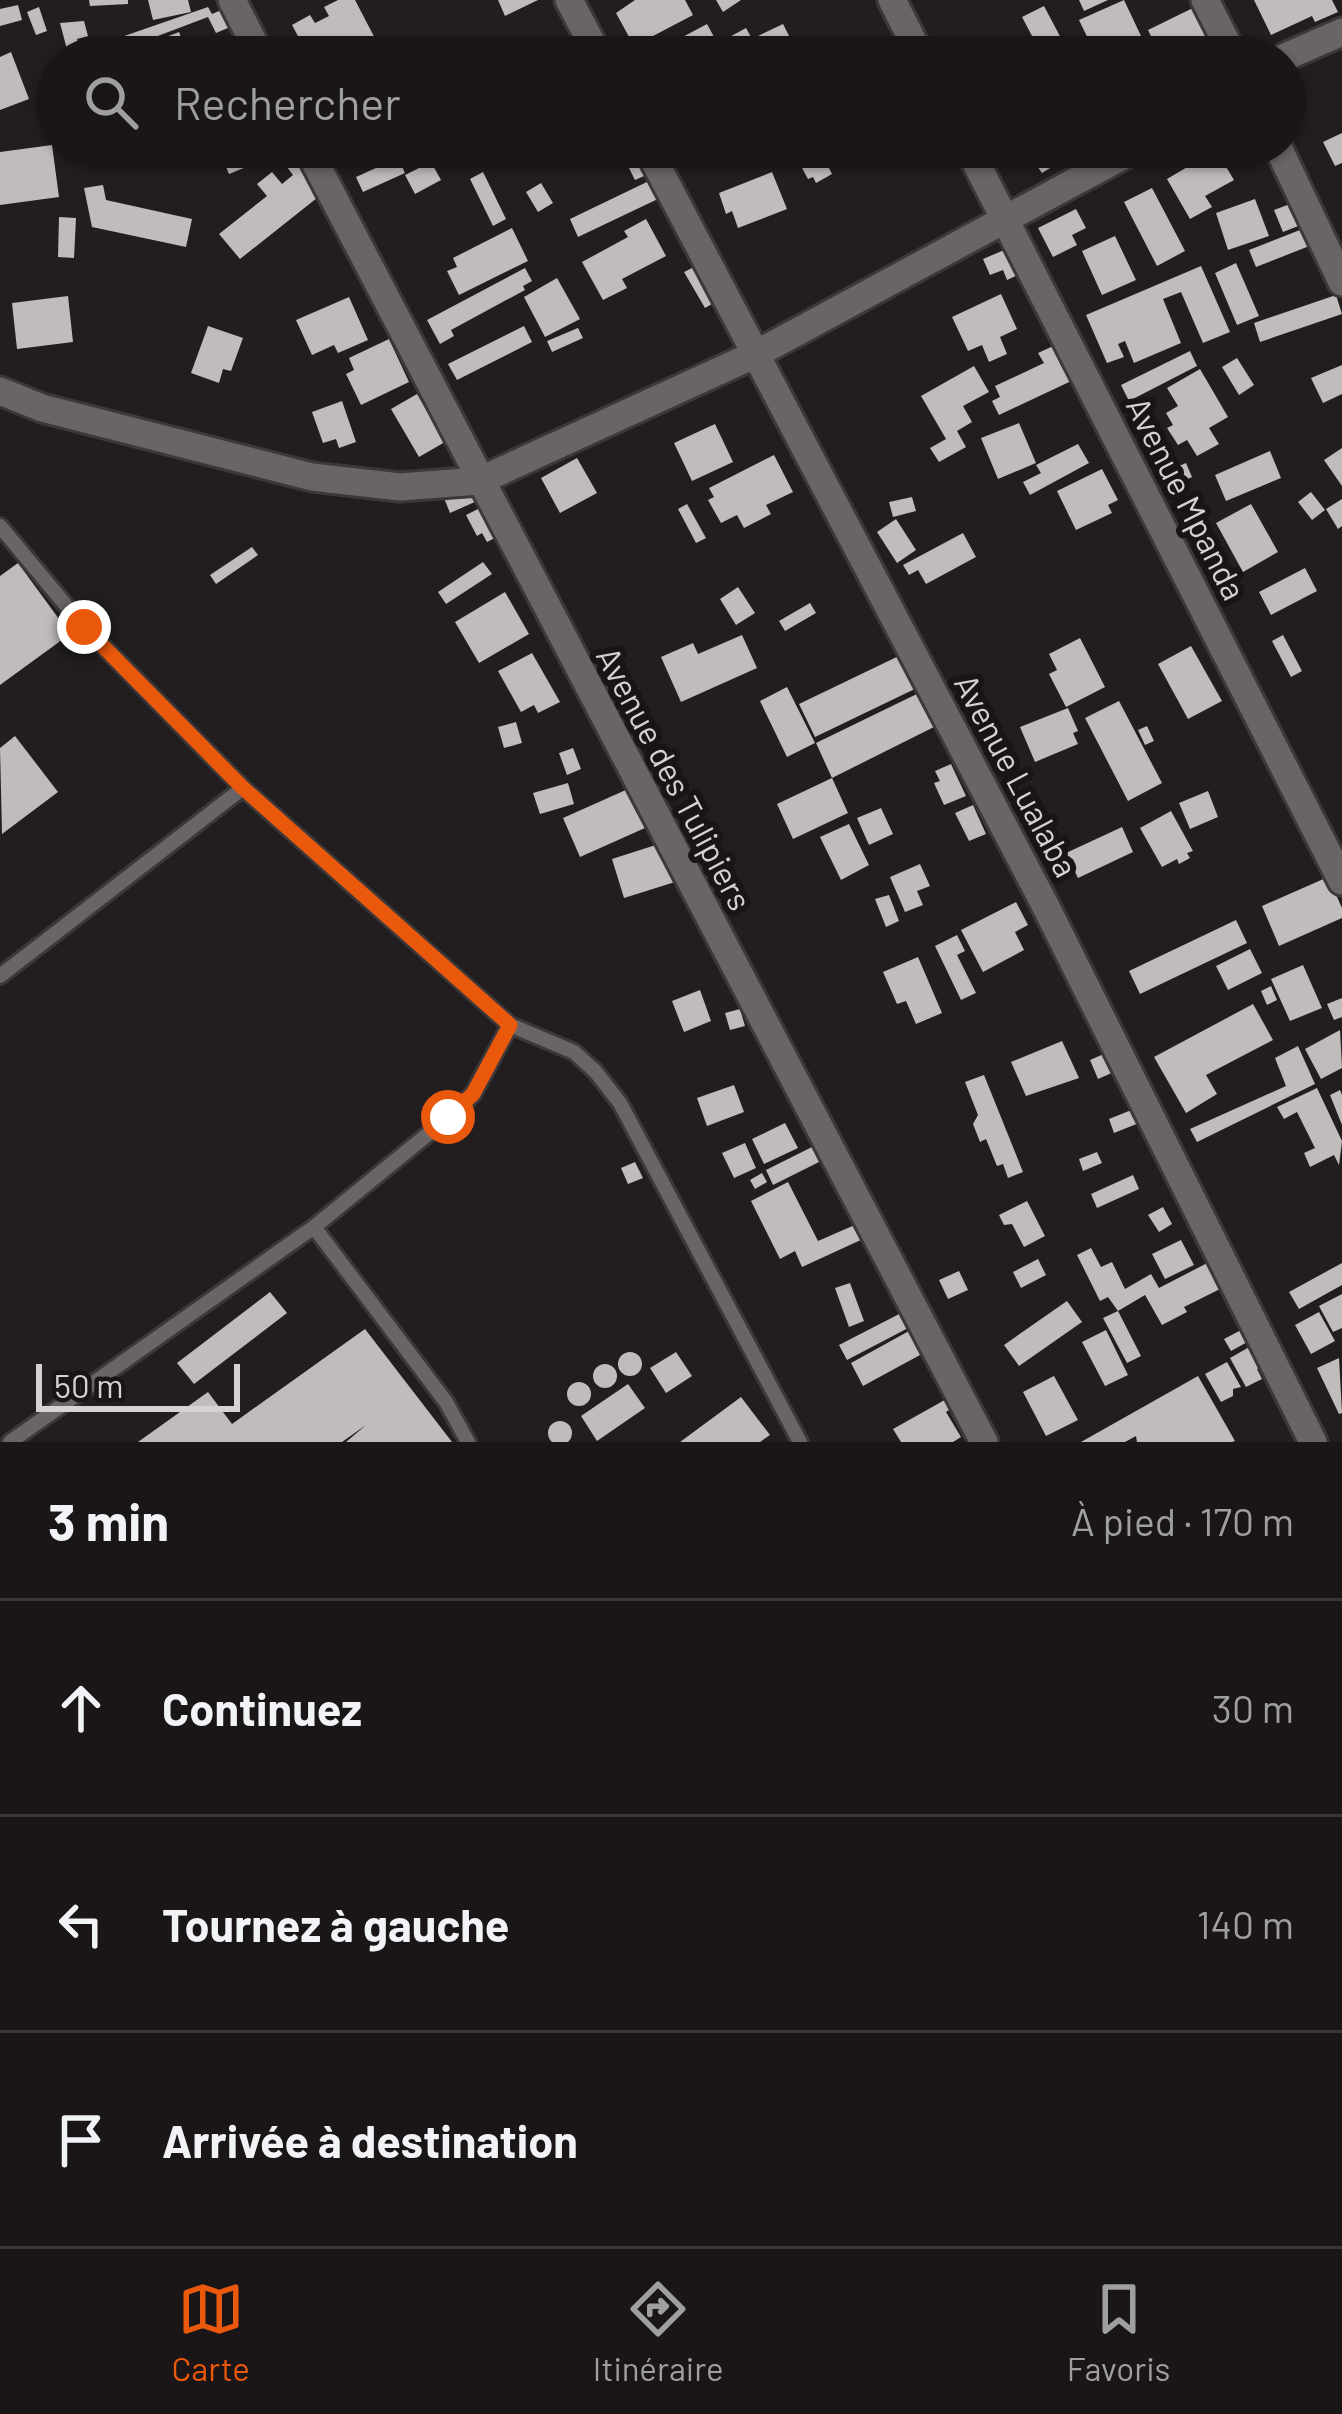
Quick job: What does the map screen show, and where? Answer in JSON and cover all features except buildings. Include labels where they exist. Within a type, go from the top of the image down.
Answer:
[{"type":"street","points":[[232,0],[250,36]]},
{"type":"street","points":[[569,0],[588,36]]},
{"type":"street","points":[[892,0],[910,36]]},
{"type":"street","points":[[1205,0],[1223,36]]},
{"type":"street","points":[[1306,48],[1342,32]]},
{"type":"street","name":"Avenue des Tulipiers","points":[[318,168],[984,1442]]},
{"type":"street","name":"Avenue Lualaba","points":[[657,168],[1044,903],[1312,1442]]},
{"type":"street","name":"Avenue Mpanda","points":[[979,168],[1342,881]]},
{"type":"street","points":[[0,391],[43,408],[312,477],[400,487],[478,481],[756,354],[1100,168]]},
{"type":"street","points":[[1288,168],[1342,281]]},
{"type":"lane","points":[[0,526],[84,627],[243,788],[510,1025],[574,1052],[595,1071],[620,1102],[800,1442]]},
{"type":"lane","points":[[0,976],[243,788]]},
{"type":"lane","points":[[10,1442],[314,1227],[473,1094],[510,1025]]},
{"type":"lane","points":[[314,1227],[436,1388],[468,1442]]},
{"type":"route","points":[[84,627],[243,788],[510,1025],[473,1094],[448,1117]]}]
